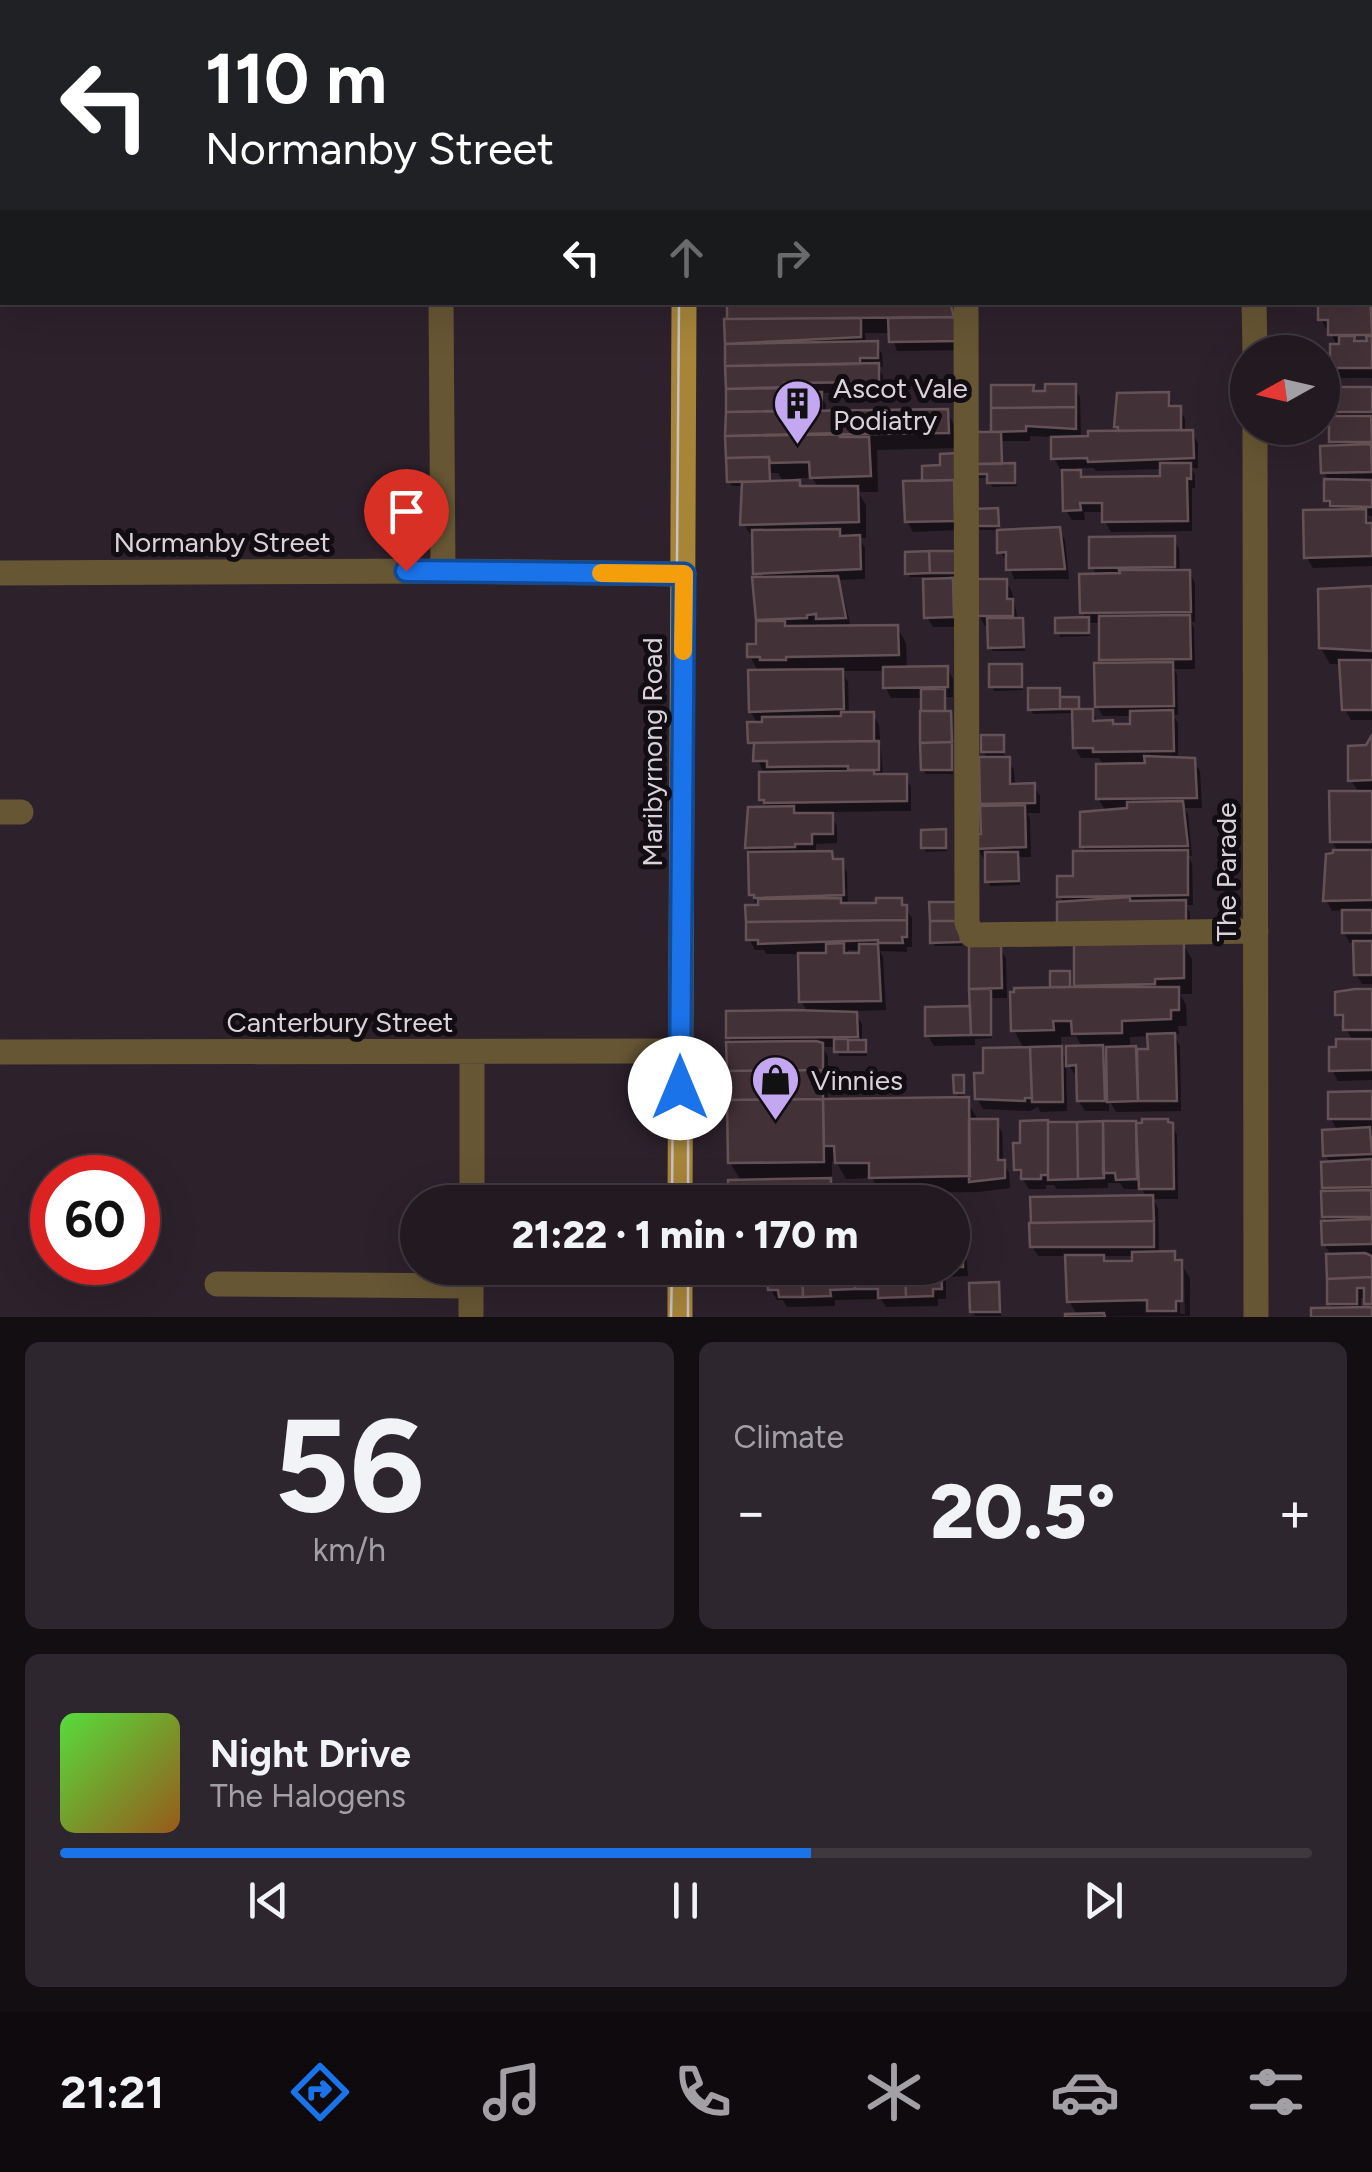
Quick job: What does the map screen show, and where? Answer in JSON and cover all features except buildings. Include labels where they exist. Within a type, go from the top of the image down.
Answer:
[{"type":"main road","name":"Maribyrnong Road","points":[[680,1185],[684,305]]},
{"type":"main road","points":[[680,1285],[680,1317]]},
{"type":"street","points":[[442,305],[442,571]]},
{"type":"street","points":[[966,305],[966,924],[972,935],[1256,932]]},
{"type":"street","points":[[1254,305],[1254,335]]},
{"type":"street","name":"The Parade","points":[[1255,445],[1256,1317]]},
{"type":"street","name":"Normanby Street","points":[[0,573],[684,574]]},
{"type":"street","name":"Canterbury Street","points":[[0,1052],[680,1050]]},
{"type":"street","points":[[472,1052],[472,1185]]},
{"type":"street","points":[[217,1284],[400,1279]]},
{"type":"street","points":[[471,1285],[471,1317]]},
{"type":"tram line","points":[[672,1185],[679,305]]},
{"type":"tram line","points":[[688,1185],[689,802]]},
{"type":"tram line","points":[[671,1317],[672,1285]]},
{"type":"tram line","points":[[688,1285],[688,1317]]},
{"type":"slow traffic","points":[[601,573],[684,574],[683,651]]},
{"type":"place","name":"Ascot Vale Podiatry","points":[[798,446]]},
{"type":"place","name":"Vinnies","points":[[776,1122]]},
{"type":"route","points":[[406,571],[684,574],[680,1088]]}]
